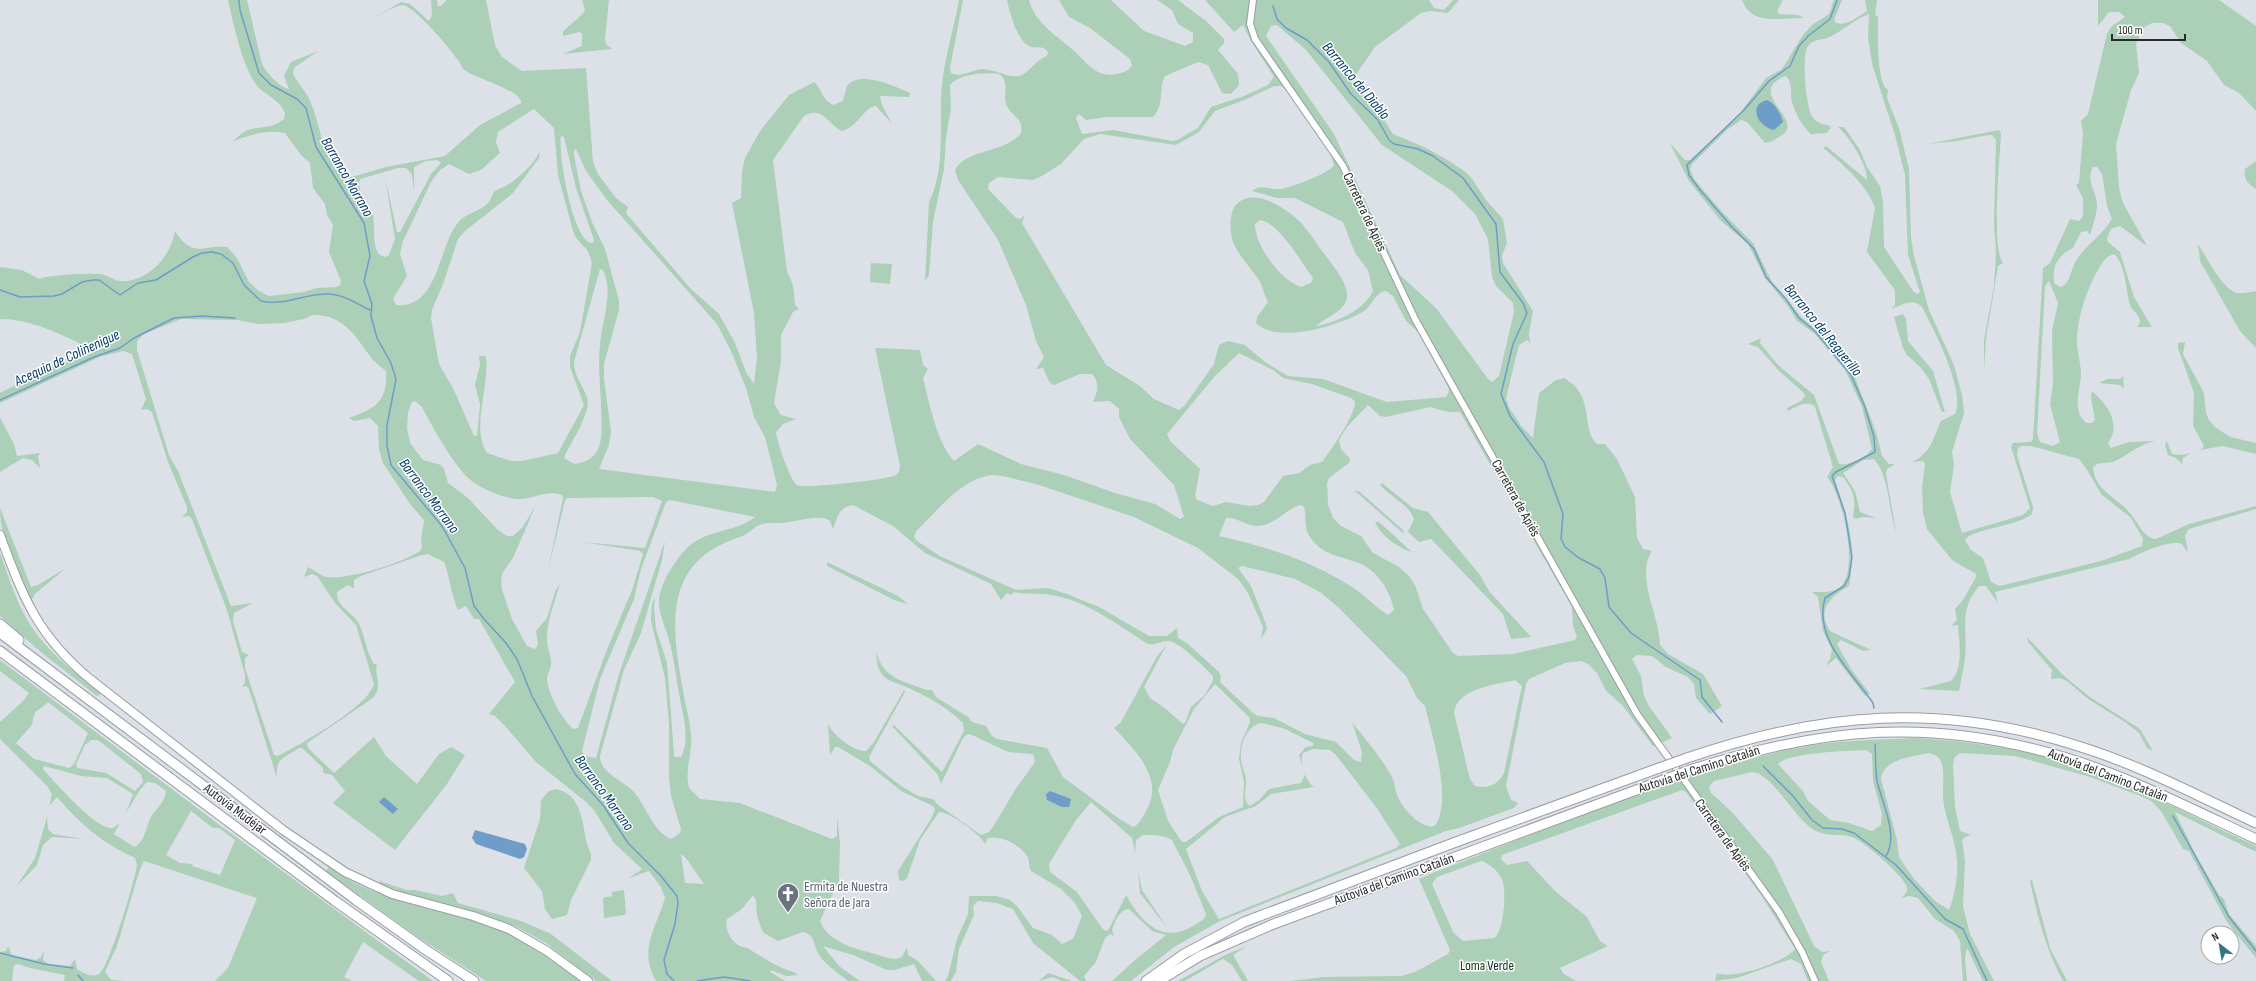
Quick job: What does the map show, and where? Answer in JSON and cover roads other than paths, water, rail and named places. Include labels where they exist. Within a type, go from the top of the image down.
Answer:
[{"type":"highway","points":[[0,535],[30,610],[43,631],[61,653],[96,684],[277,825],[329,862],[357,879],[401,897],[501,925],[536,943],[588,981]]},
{"type":"highway","points":[[0,624],[45,662],[51,672]]},
{"type":"highway","name":"Autovía Mudéjar","points":[[0,633],[368,908],[474,981]]},
{"type":"highway","name":"Autovía Mudéjar","points":[[0,651],[335,901],[448,981]]},
{"type":"highway","name":"Autovía del Camino Catalán","points":[[1146,981],[1172,962],[1213,937],[1265,913],[1687,758],[1744,739],[1818,723],[1895,717],[1958,720],[2021,730],[2080,746],[2156,776],[2256,823]]},
{"type":"highway","name":"Autovía del Camino Catalán","points":[[1159,981],[1205,953],[1271,925],[1693,769],[1767,747],[1823,736],[1889,731],[1968,736],[2017,744],[2086,764],[2135,783],[2256,839]]},
{"type":"highway","points":[[1166,981],[1214,953],[1271,925]]},
{"type":"street","name":"Carretera de Apiés","points":[[1253,0],[1250,24],[1255,39],[1343,166],[1415,319],[1637,714],[1779,912],[1802,952],[1815,981]]},
{"type":"water","points":[[1767,100],[1770,101],[1777,109],[1783,122],[1774,130],[1763,125],[1757,116],[1757,106]]},
{"type":"water","points":[[1050,791],[1071,799],[1069,807],[1062,807],[1047,800],[1046,794]]},
{"type":"water","points":[[384,797],[398,809],[393,814],[379,802]]},
{"type":"water","points":[[475,830],[525,844],[527,849],[524,857],[520,859],[476,844],[472,838]]},
{"type":"waterway","name":"Barranco Morrano","points":[[239,0],[240,10],[259,73],[271,85],[297,99],[306,108],[316,147],[364,223],[370,256],[364,281],[372,304],[371,316],[377,338],[391,363],[396,379],[387,425],[387,446],[391,465],[442,526],[465,568],[474,606],[506,643],[517,659],[532,696],[575,774],[603,805],[628,843],[660,875],[677,896],[678,903],[675,924],[664,960],[667,974],[674,981]]},
{"type":"waterway","name":"Barranco del Reguerillo","points":[[1837,0],[1830,19],[1808,36],[1799,46],[1790,66],[1769,81],[1744,110],[1687,165],[1689,175],[1700,190],[1732,227],[1754,249],[1766,277],[1786,299],[1799,318],[1815,331],[1851,375],[1865,407],[1874,437],[1875,452],[1836,472],[1832,476],[1845,513],[1852,557],[1849,577],[1844,586],[1825,598],[1823,613],[1824,627],[1829,641],[1845,667],[1873,703],[1874,708]]},
{"type":"waterway","name":"Barranco del Diablo","points":[[1273,6],[1277,19],[1286,28],[1307,40],[1329,62],[1351,94],[1378,120],[1389,140],[1394,144],[1418,149],[1433,156],[1463,178],[1496,224],[1500,272],[1523,303],[1527,313],[1513,344],[1501,394],[1510,416],[1544,462],[1563,514],[1561,539],[1565,547],[1579,558],[1600,569],[1605,578],[1609,607],[1631,633],[1700,680],[1702,697],[1722,722]]},
{"type":"waterway","points":[[0,290],[20,297],[54,296],[62,294],[82,282],[99,280],[120,295],[138,283],[156,280],[193,257],[202,253],[212,252],[221,254],[233,263],[244,285],[261,301],[280,302],[327,294],[345,297],[370,310]]},
{"type":"waterway","name":"Acequia de Coliñenigue","points":[[0,400],[94,357],[120,348],[134,338],[174,318],[202,316],[235,318]]},
{"type":"waterway","name":"Barranco del Reguerillo","points":[[1875,744],[1877,781],[1888,819],[1891,839],[1890,848],[1886,856]]},
{"type":"waterway","name":"Barranco del Diablo","points":[[1763,766],[1793,796],[1812,820],[1823,828],[1842,829],[1854,833],[1896,865],[1945,919],[1963,929],[1987,981]]},
{"type":"waterway","points":[[2173,816],[2229,917],[2256,951]]},
{"type":"waterway","name":"Acequia de Coliñenigue","points":[[0,953],[44,964],[73,968]]},
{"type":"waterway","name":"Acequia de Coliñenigue","points":[[78,975],[83,981]]},
{"type":"waterway","name":"Barranco Morrano","points":[[697,981],[724,977],[750,981]]},
{"type":"place","name":"Ermita de Nuestra Señora de Jara","points":[[788,914]]},
{"type":"park label","name":"Loma Verde","points":[[1487,965]]}]
